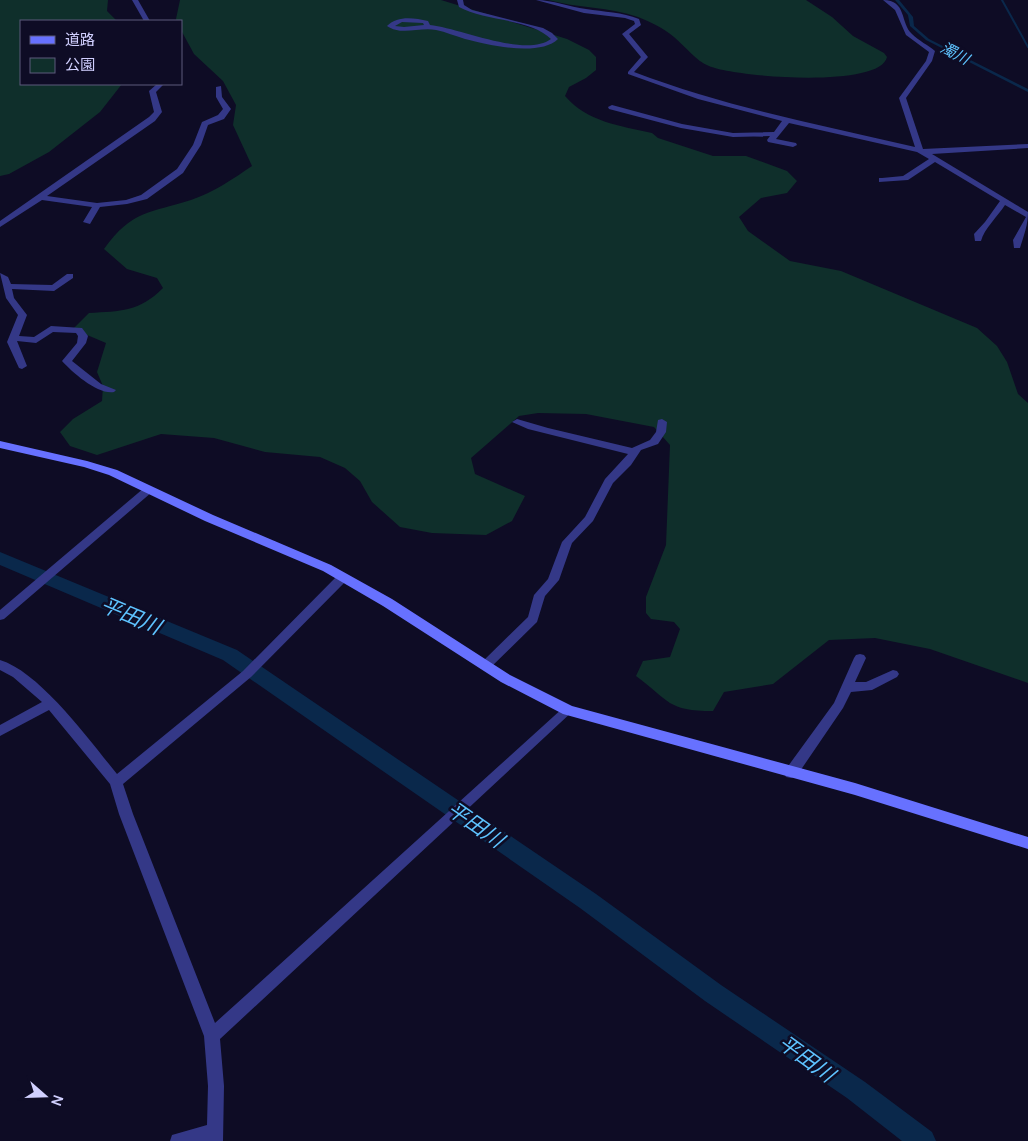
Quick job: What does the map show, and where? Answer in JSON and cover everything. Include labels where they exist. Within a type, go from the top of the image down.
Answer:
[{"type":"street","points":[[135,0],[146,20]]},
{"type":"street","points":[[428,27],[426,22],[413,20],[396,22],[390,26],[412,30],[428,27],[501,44],[533,46],[554,42],[555,37],[550,34],[464,8],[460,0]]},
{"type":"street","points":[[538,0],[583,10],[626,16],[637,20],[638,25],[625,34],[645,57],[630,73],[693,97],[922,151],[1028,146]]},
{"type":"street","points":[[886,0],[898,9],[904,30],[932,51],[929,61],[902,98],[922,151],[1028,217],[1017,240],[1017,246]]},
{"type":"street","points":[[1,224],[157,115],[157,105],[152,91],[160,85]]},
{"type":"street","points":[[40,197],[96,204],[127,202],[144,198],[180,171],[197,145],[205,124],[221,117],[227,109],[219,97],[219,87]]},
{"type":"street","points":[[612,107],[681,126],[733,135],[774,134]]},
{"type":"street","points":[[787,120],[771,139],[773,142],[793,145]]},
{"type":"street","points":[[882,180],[905,178],[934,159]]},
{"type":"street","points":[[978,239],[978,234],[988,224],[1004,201]]},
{"type":"street","points":[[87,222],[94,213],[96,204]]},
{"type":"street","points":[[0,276],[5,279],[10,298],[23,315],[14,338],[14,350],[22,366]]},
{"type":"street","points":[[6,286],[54,288],[70,276]]},
{"type":"street","points":[[14,338],[36,340],[50,329],[79,330],[83,336],[81,343],[67,361],[98,386],[111,390]]},
{"type":"street","points":[[517,422],[538,430],[619,447],[634,452]]},
{"type":"street","points":[[485,666],[533,619],[540,595],[553,580],[567,542],[589,519],[609,481],[637,448],[654,442],[661,432],[662,422]]},
{"type":"street","points":[[0,444],[98,468],[328,568],[413,618],[534,696],[568,710],[791,773],[855,789],[1028,843]]},
{"type":"street","points":[[0,616],[148,490]]},
{"type":"street","points":[[116,782],[248,673],[343,578]]},
{"type":"street","points":[[791,773],[839,705],[860,658]]},
{"type":"street","points":[[0,664],[17,674],[51,703],[116,782],[126,814],[212,1036],[216,1086],[216,1136],[178,1141]]},
{"type":"street","points":[[847,687],[868,688],[893,674]]},
{"type":"street","points":[[0,731],[51,703]]},
{"type":"street","points":[[212,1036],[568,710]]},
{"type":"green space","points":[[0,0],[108,0],[107,11],[116,20],[20,20],[20,85],[121,85],[100,112],[49,152],[9,174],[0,176]]},
{"type":"green space","points":[[180,0],[441,0],[567,39],[589,50],[596,57],[596,70],[569,87],[565,96],[574,105],[594,117],[605,122],[652,133],[658,138],[713,156],[746,156],[787,171],[797,181],[787,193],[761,198],[739,217],[748,231],[790,261],[841,271],[977,328],[997,346],[1007,362],[1018,394],[1028,403],[1028,683],[930,649],[875,638],[829,640],[773,684],[724,692],[713,711],[686,709],[670,703],[636,676],[643,661],[670,657],[680,629],[674,622],[651,619],[646,613],[646,597],[666,545],[670,445],[654,427],[586,414],[538,413],[519,416],[471,458],[475,474],[525,496],[512,521],[486,535],[432,533],[400,527],[372,502],[360,481],[345,468],[320,457],[265,452],[214,438],[161,434],[97,455],[70,446],[60,432],[73,419],[102,401],[103,386],[97,372],[106,343],[73,329],[89,313],[129,309],[146,302],[163,288],[157,278],[127,269],[104,249],[114,236],[133,220],[153,211],[208,193],[252,166],[233,125],[236,105],[223,81],[194,54],[182,32],[182,20],[176,19]]},
{"type":"green space","points":[[548,0],[806,0],[832,17],[853,36],[884,53],[887,57],[878,67],[860,73],[834,77],[805,78],[746,74],[704,64],[670,34],[643,19],[616,11]]},
{"type":"water","name":"濁川","points":[[895,0],[899,0],[913,17],[914,26],[929,39],[1028,89],[1028,92],[926,40],[910,26],[908,15]]},
{"type":"waterway","points":[[1002,0],[1028,47]]},
{"type":"waterway","name":"平田川","points":[[0,558],[230,655],[588,901],[713,993],[856,1090],[923,1141]]}]
